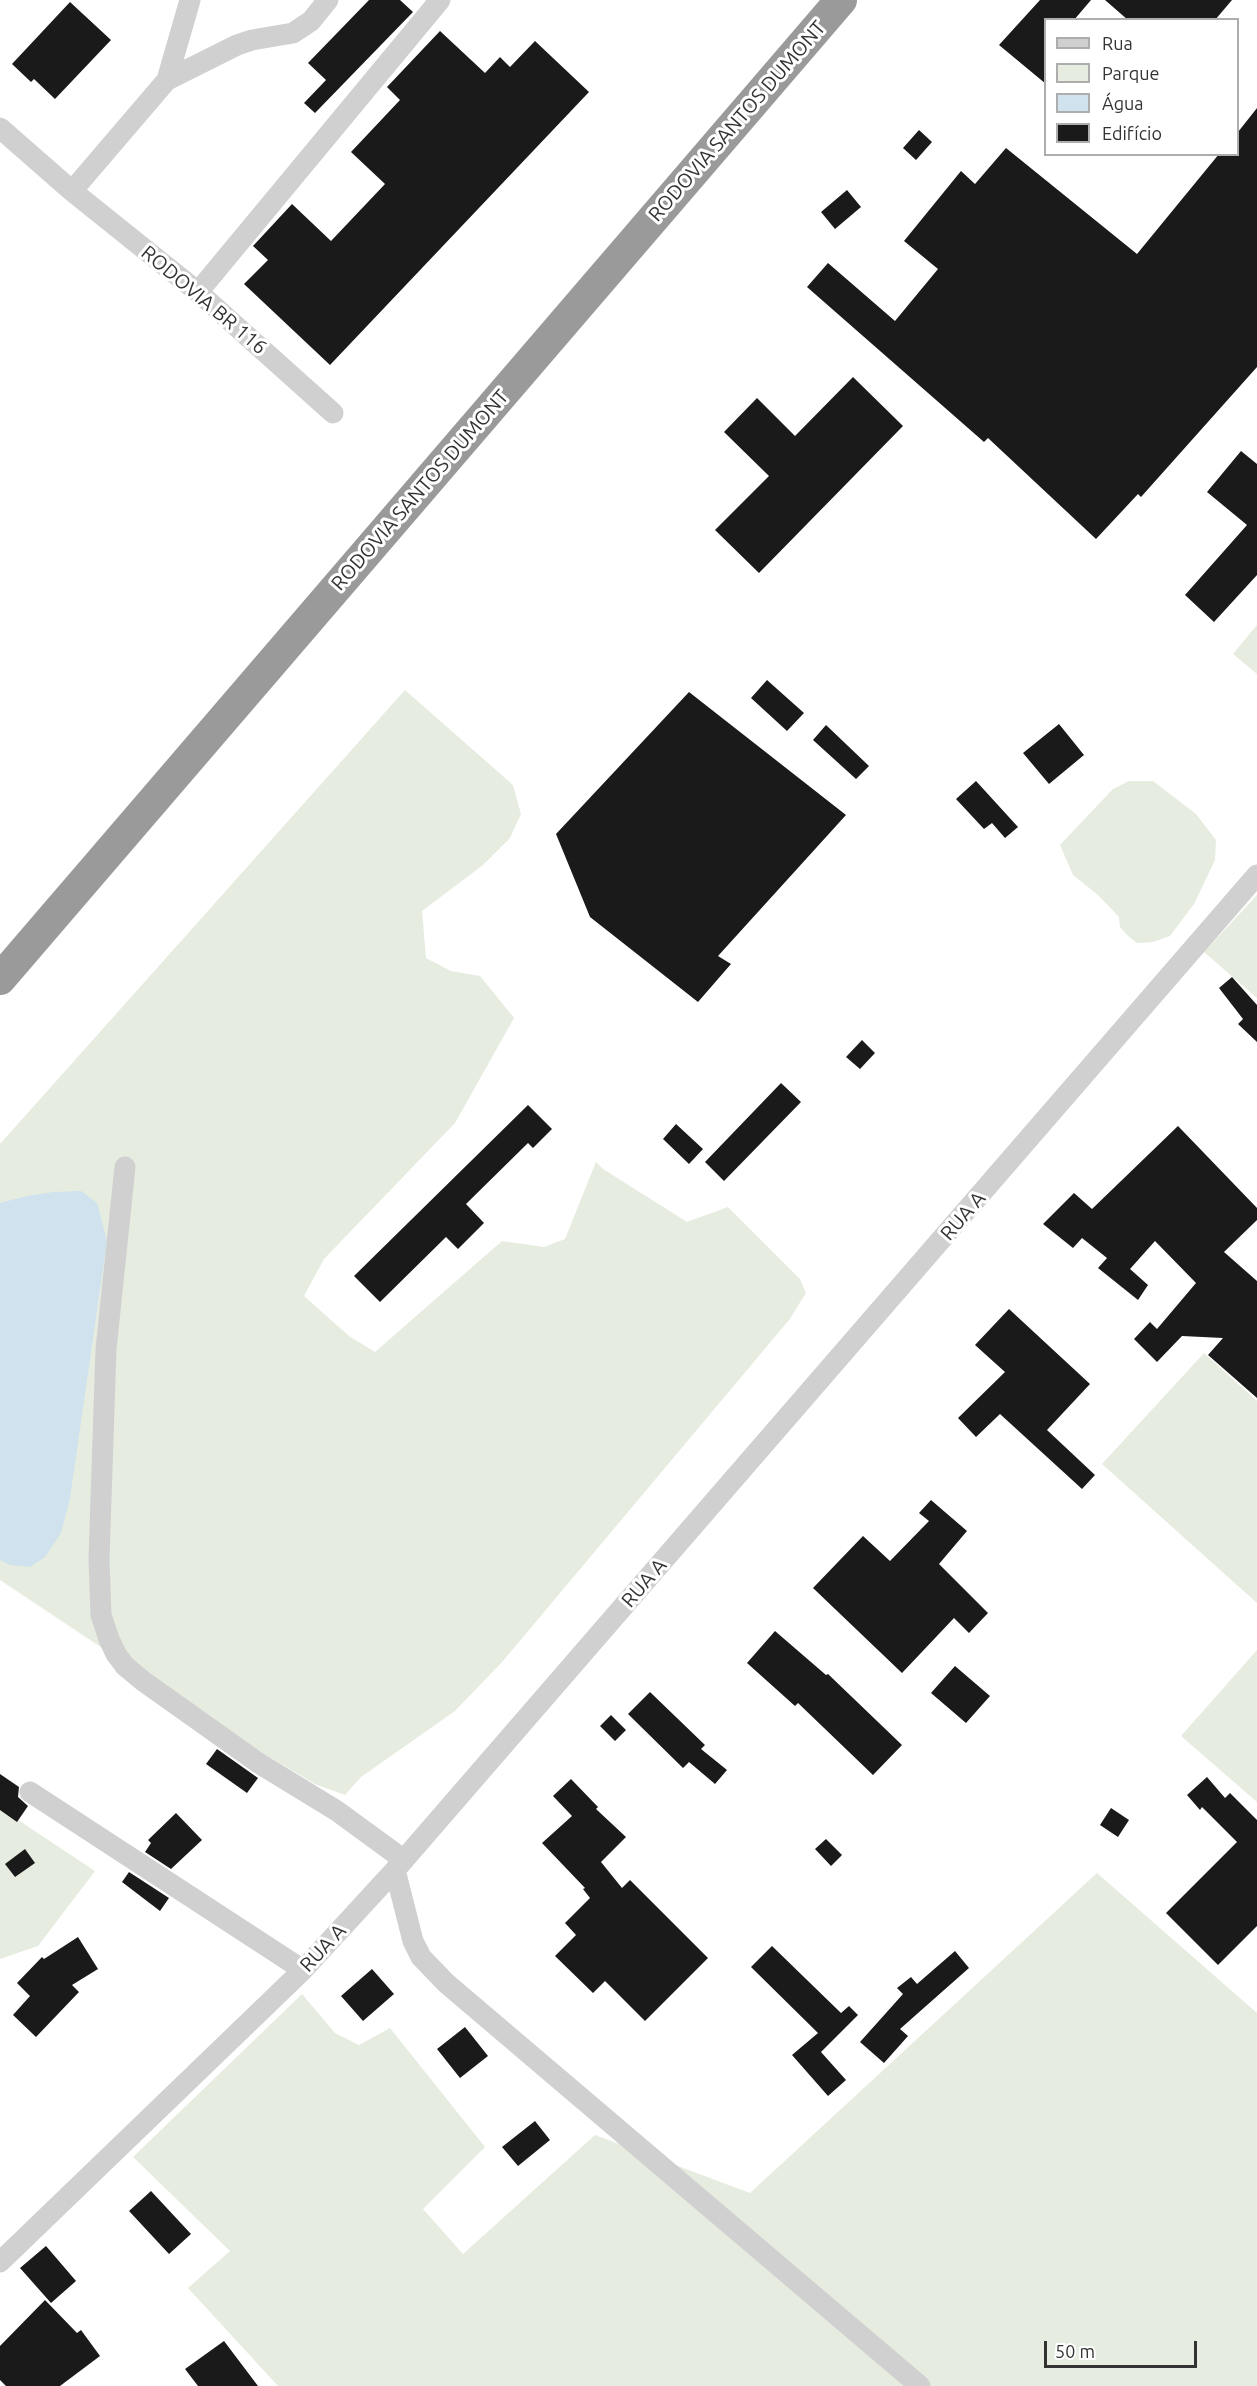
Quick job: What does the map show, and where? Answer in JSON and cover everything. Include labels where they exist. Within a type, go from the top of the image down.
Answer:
[{"type":"highway","name":"RODOVIA SANTOS DUMONT","points":[[0,979],[841,0]]},
{"type":"street","points":[[167,80],[190,0]]},
{"type":"street","points":[[72,191],[167,80],[237,45],[293,33],[311,21],[328,0]]},
{"type":"street","points":[[198,292],[440,0]]},
{"type":"street","name":"RODOVIA BR 116","points":[[0,128],[72,191],[198,292],[333,413]]},
{"type":"street","name":"RUA A","points":[[0,2262],[303,1970],[400,1865],[1257,875]]},
{"type":"street","points":[[125,1167],[106,1349],[99,1559],[101,1615],[109,1639],[125,1666],[257,1762],[337,1811],[400,1865],[413,1941],[421,1957],[446,1983],[920,2386]]},
{"type":"street","points":[[30,1792],[303,1970]]},
{"type":"green space","points":[[1257,625],[1257,674],[1233,654]]},
{"type":"green space","points":[[405,690],[513,785],[521,814],[510,838],[483,865],[422,911],[426,958],[451,971],[480,976],[514,1018],[455,1123],[324,1259],[304,1296],[349,1336],[375,1352],[502,1241],[544,1247],[565,1239],[596,1162],[603,1169],[687,1222],[728,1207],[800,1279],[806,1293],[789,1320],[503,1661],[455,1711],[361,1777],[345,1795],[315,1784],[239,1739],[0,1580],[0,1144]]},
{"type":"green space","points":[[1129,781],[1153,781],[1196,814],[1216,840],[1215,860],[1194,904],[1170,936],[1153,942],[1137,943],[1128,936],[1120,927],[1119,917],[1098,895],[1073,875],[1060,845],[1113,789]]},
{"type":"green space","points":[[1257,895],[1257,998],[1204,952]]},
{"type":"green space","points":[[1204,1353],[1257,1401],[1257,1603],[1102,1464]]},
{"type":"green space","points":[[1257,1650],[1257,1802],[1181,1736]]},
{"type":"green space","points":[[0,1808],[95,1871],[38,1946],[0,1959]]},
{"type":"green space","points":[[1097,1873],[1257,2013],[1257,2386],[278,2386],[188,2288],[230,2251],[133,2157],[302,1994],[335,2033],[359,2045],[390,2028],[485,2147],[423,2209],[463,2254],[595,2135],[750,2193]]},
{"type":"water","points":[[81,1191],[97,1203],[107,1241],[70,1498],[61,1533],[45,1557],[30,1567],[10,1565],[0,1560],[0,1203],[54,1192]]},
{"type":"building","points":[[369,0],[400,0],[413,12],[315,113],[304,103],[326,80],[308,63]]},
{"type":"building","points":[[1040,0],[1091,0],[1076,18],[1044,18],[1044,82],[999,45]]},
{"type":"building","points":[[1105,0],[1232,0],[1217,18],[1126,18]]},
{"type":"building","points":[[70,2],[111,40],[55,99],[34,79],[31,82],[12,64]]},
{"type":"building","points":[[440,31],[485,73],[500,57],[510,67],[535,41],[589,92],[330,365],[244,284],[268,260],[253,246],[292,204],[331,241],[385,184],[351,152],[400,100],[387,87]]},
{"type":"building","points":[[1257,108],[1257,367],[1141,497],[1138,494],[1096,539],[988,438],[984,442],[807,287],[828,263],[895,321],[938,269],[904,241],[961,171],[975,184],[1006,148],[1137,254],[1217,156],[1239,156],[1239,131]]},
{"type":"building","points":[[919,130],[932,142],[916,160],[903,148]]},
{"type":"building","points":[[847,190],[861,207],[835,229],[821,212]]},
{"type":"building","points":[[853,377],[903,426],[759,573],[715,530],[769,476],[724,432],[757,398],[795,436]]},
{"type":"building","points":[[1241,451],[1257,464],[1257,575],[1214,622],[1185,595],[1247,525],[1207,492]]},
{"type":"building","points":[[767,680],[804,713],[787,731],[751,698]]},
{"type":"building","points":[[689,692],[846,815],[718,956],[731,964],[698,1002],[590,917],[556,834]]},
{"type":"building","points":[[1059,724],[1084,755],[1049,784],[1023,753]]},
{"type":"building","points":[[826,725],[869,766],[856,779],[813,740]]},
{"type":"building","points":[[976,781],[1018,827],[1005,838],[992,823],[984,829],[956,799]]},
{"type":"building","points":[[1232,977],[1257,1005],[1257,1042],[1238,1024],[1243,1019],[1219,988]]},
{"type":"building","points":[[862,1040],[875,1053],[860,1069],[846,1057]]},
{"type":"building","points":[[781,1083],[801,1102],[724,1181],[705,1162]]},
{"type":"building","points":[[528,1105],[552,1129],[533,1148],[528,1143],[466,1204],[484,1223],[458,1249],[446,1237],[380,1302],[354,1276]]},
{"type":"building","points":[[676,1124],[703,1149],[689,1164],[663,1139]]},
{"type":"building","points":[[1178,1126],[1257,1208],[1257,1220],[1224,1252],[1257,1281],[1257,1398],[1208,1355],[1223,1338],[1182,1336],[1157,1362],[1134,1339],[1150,1322],[1157,1329],[1196,1283],[1155,1241],[1130,1269],[1148,1285],[1138,1300],[1098,1268],[1107,1258],[1082,1238],[1073,1248],[1043,1224],[1074,1193],[1092,1209]]},
{"type":"building","points":[[1009,1309],[1090,1384],[1047,1430],[1095,1475],[1082,1489],[1000,1414],[976,1437],[958,1418],[1005,1372],[975,1345]]},
{"type":"building","points":[[931,1500],[967,1531],[939,1564],[988,1613],[969,1633],[954,1618],[902,1673],[813,1588],[863,1536],[890,1561],[929,1521],[919,1513]]},
{"type":"building","points":[[775,1631],[826,1675],[828,1674],[902,1745],[873,1775],[798,1703],[795,1706],[747,1663]]},
{"type":"building","points":[[955,1666],[990,1696],[966,1723],[931,1693]]},
{"type":"building","points":[[650,1692],[705,1745],[701,1749],[727,1770],[715,1784],[689,1762],[683,1768],[628,1714]]},
{"type":"building","points":[[611,1715],[626,1730],[615,1741],[600,1726]]},
{"type":"building","points":[[217,1749],[258,1778],[247,1793],[206,1764]]},
{"type":"building","points":[[0,1774],[19,1787],[18,1797],[28,1806],[17,1822],[0,1810]]},
{"type":"building","points":[[1207,1777],[1225,1798],[1230,1793],[1257,1820],[1257,1926],[1218,1965],[1166,1913],[1237,1842],[1202,1807],[1200,1810],[1187,1795]]},
{"type":"building","points":[[571,1779],[598,1807],[596,1809],[626,1837],[601,1862],[622,1888],[630,1880],[708,1958],[645,2021],[605,1981],[593,1993],[555,1956],[576,1935],[565,1923],[590,1898],[583,1889],[585,1888],[542,1843],[572,1816],[553,1796]]},
{"type":"building","points":[[1111,1808],[1129,1820],[1118,1837],[1100,1825]]},
{"type":"building","points":[[176,1813],[202,1840],[171,1869],[145,1852],[151,1843],[148,1840]]},
{"type":"building","points":[[826,1839],[842,1855],[831,1866],[815,1849]]},
{"type":"building","points":[[25,1849],[35,1863],[15,1877],[5,1864]]},
{"type":"building","points":[[129,1872],[169,1898],[160,1911],[122,1882]]},
{"type":"building","points":[[78,1937],[98,1969],[72,1985],[79,1992],[36,2037],[13,2015],[30,1996],[17,1983],[42,1957],[44,1959]]},
{"type":"building","points":[[772,1946],[841,2013],[849,2006],[858,2015],[821,2052],[846,2080],[828,2096],[792,2055],[818,2033],[751,1967]]},
{"type":"building","points":[[955,1951],[969,1968],[900,2029],[908,2036],[884,2063],[860,2042],[903,1994],[897,1988],[911,1977],[917,1984]]},
{"type":"building","points":[[372,1969],[394,1994],[363,2021],[341,1996]]},
{"type":"building","points":[[465,2027],[488,2056],[460,2078],[437,2049]]},
{"type":"building","points":[[535,2121],[550,2140],[518,2166],[502,2147]]},
{"type":"building","points":[[151,2191],[191,2234],[169,2254],[129,2211]]},
{"type":"building","points":[[46,2246],[76,2281],[51,2303],[20,2268]]},
{"type":"building","points":[[45,2300],[77,2333],[81,2330],[100,2356],[60,2386],[6,2386],[0,2380],[0,2346]]},
{"type":"building","points":[[224,2341],[258,2386],[198,2386],[185,2369]]}]
